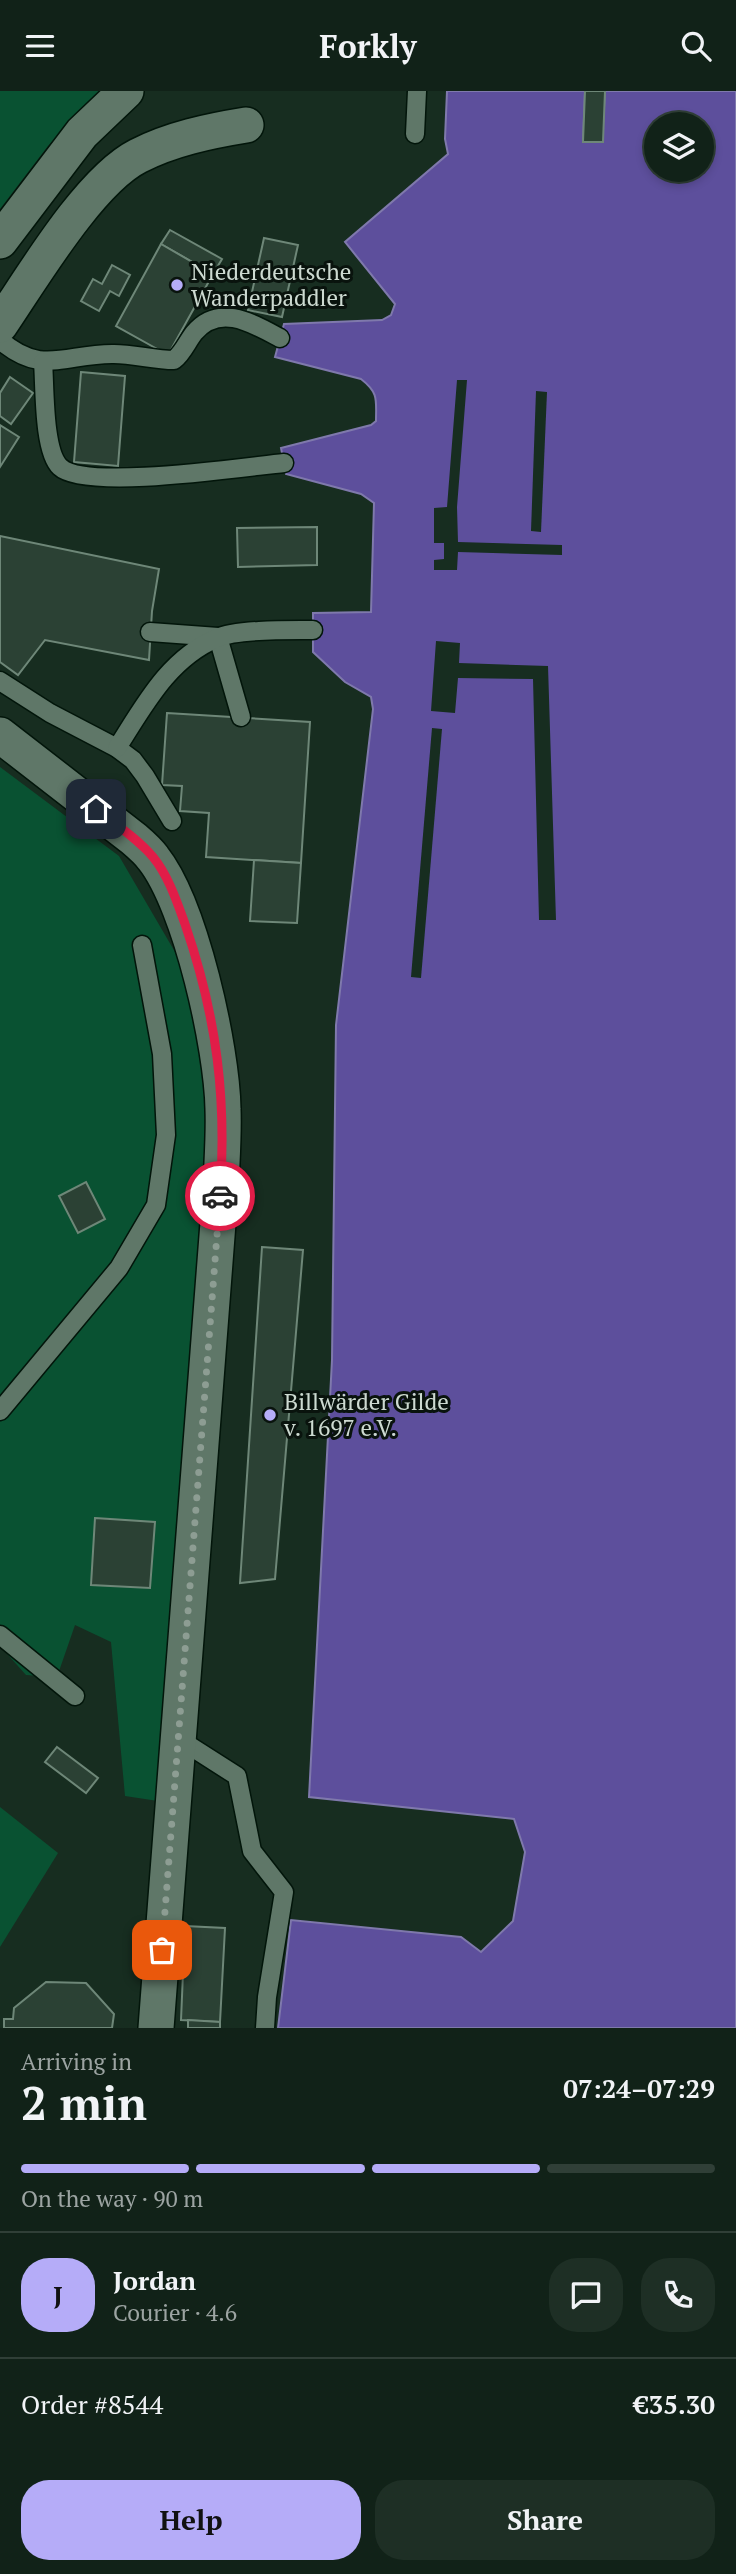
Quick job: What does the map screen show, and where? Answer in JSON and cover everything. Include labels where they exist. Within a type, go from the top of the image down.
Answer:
[{"type":"street","points":[[0,241],[82,132],[126,91]]},
{"type":"street","points":[[0,325],[73,220],[116,171],[136,157],[168,143],[246,125]]},
{"type":"street","points":[[0,735],[134,839],[154,859],[179,908],[195,953],[220,1065],[223,1109],[221,1184],[156,2028]]},
{"type":"lane","points":[[415,134],[417,91]]},
{"type":"lane","points":[[0,341],[13,352],[43,362],[115,354],[174,360],[180,356],[195,332],[209,320],[225,315],[246,321],[280,338]]},
{"type":"lane","points":[[43,362],[52,452],[58,466],[70,474],[94,478],[128,477],[284,463]]},
{"type":"lane","points":[[150,632],[218,637],[276,629],[313,629]]},
{"type":"lane","points":[[218,637],[241,717]]},
{"type":"lane","points":[[117,748],[163,678],[183,658],[218,637]]},
{"type":"lane","points":[[0,681],[50,713],[117,748],[133,760],[172,821]]},
{"type":"lane","points":[[0,1411],[119,1268],[156,1205],[166,1135],[162,1054],[142,945]]},
{"type":"lane","points":[[0,1635],[75,1696]]},
{"type":"lane","points":[[179,1739],[237,1776],[251,1851],[284,1892],[267,1997],[265,2028]]},
{"type":"green space","points":[[0,91],[101,91],[48,146],[0,209]]},
{"type":"green space","points":[[0,767],[119,856],[182,964],[216,1099],[158,1801],[125,1796],[111,1642],[75,1625],[57,1677],[26,1675],[0,1646]]},
{"type":"green space","points":[[0,1807],[58,1853],[0,1947]]},
{"type":"shaded area","points":[[447,91],[585,91],[583,141],[602,142],[605,91],[736,91],[736,2028],[278,2028],[291,1920],[461,1937],[481,1952],[513,1921],[525,1852],[514,1819],[309,1797],[332,1360],[336,1025],[373,709],[371,697],[345,682],[313,652],[313,613],[371,612],[374,503],[361,494],[286,474],[281,448],[371,425],[376,421],[376,408],[374,393],[361,379],[275,357],[284,324],[382,320],[391,315],[395,304],[345,242],[448,154],[445,139]]},
{"type":"pier","points":[[457,380],[467,380],[457,507],[458,542],[562,545],[562,555],[458,552],[457,570],[434,570],[434,560],[444,559],[444,543],[434,543],[434,508],[447,507]]},
{"type":"pier","points":[[536,391],[547,392],[541,532],[531,531]]},
{"type":"pier","points":[[436,641],[460,643],[459,663],[548,666],[556,920],[539,920],[533,679],[458,678],[455,713],[431,711]]},
{"type":"pier","points":[[432,728],[442,729],[421,978],[411,977]]},
{"type":"building","points":[[585,91],[605,91],[603,142],[583,142]]},
{"type":"building","points":[[170,230],[222,259],[213,274],[161,244]]},
{"type":"building","points":[[264,238],[298,245],[282,317],[248,310]]},
{"type":"building","points":[[161,244],[213,274],[168,355],[116,326]]},
{"type":"building","points":[[112,265],[130,275],[119,296],[110,291],[99,311],[81,301],[93,279],[102,284]]},
{"type":"building","points":[[81,372],[125,376],[118,466],[74,462]]},
{"type":"building","points":[[10,377],[33,393],[11,424],[0,416],[0,393]]},
{"type":"building","points":[[0,425],[19,437],[0,467]]},
{"type":"building","points":[[317,527],[317,565],[238,567],[237,528]]},
{"type":"building","points":[[0,536],[159,569],[152,611],[149,660],[45,640],[18,675],[0,662]]},
{"type":"building","points":[[167,713],[310,722],[301,863],[206,857],[209,813],[180,811],[182,786],[162,785]]},
{"type":"building","points":[[254,860],[301,863],[297,923],[250,921]]},
{"type":"building","points":[[86,1182],[105,1219],[78,1233],[59,1196]]},
{"type":"building","name":"Billwärder Gilde v. 1697 e.V.","points":[[262,1247],[303,1250],[275,1579],[240,1583]]},
{"type":"building","points":[[95,1518],[155,1522],[150,1588],[91,1585]]},
{"type":"building","points":[[57,1747],[98,1778],[86,1793],[45,1762]]},
{"type":"building","points":[[185,1926],[225,1928],[220,2022],[181,2020]]},
{"type":"building","points":[[46,1982],[86,1983],[114,2014],[112,2028],[4,2028],[4,2019],[13,2019],[14,2008]]},
{"type":"building","points":[[188,2020],[220,2022],[220,2028],[188,2028]]},
{"type":"way so far","points":[[162,1950],[220,1196]]},
{"type":"place","name":"Niederdeutsche Wanderpaddler","points":[[177,285]]},
{"type":"place","name":"Billwärder Gilde v. 1697 e.V.","points":[[270,1415]]},
{"type":"route","points":[[96,809],[154,859],[179,908],[195,953],[220,1065],[223,1109],[220,1196]]}]
